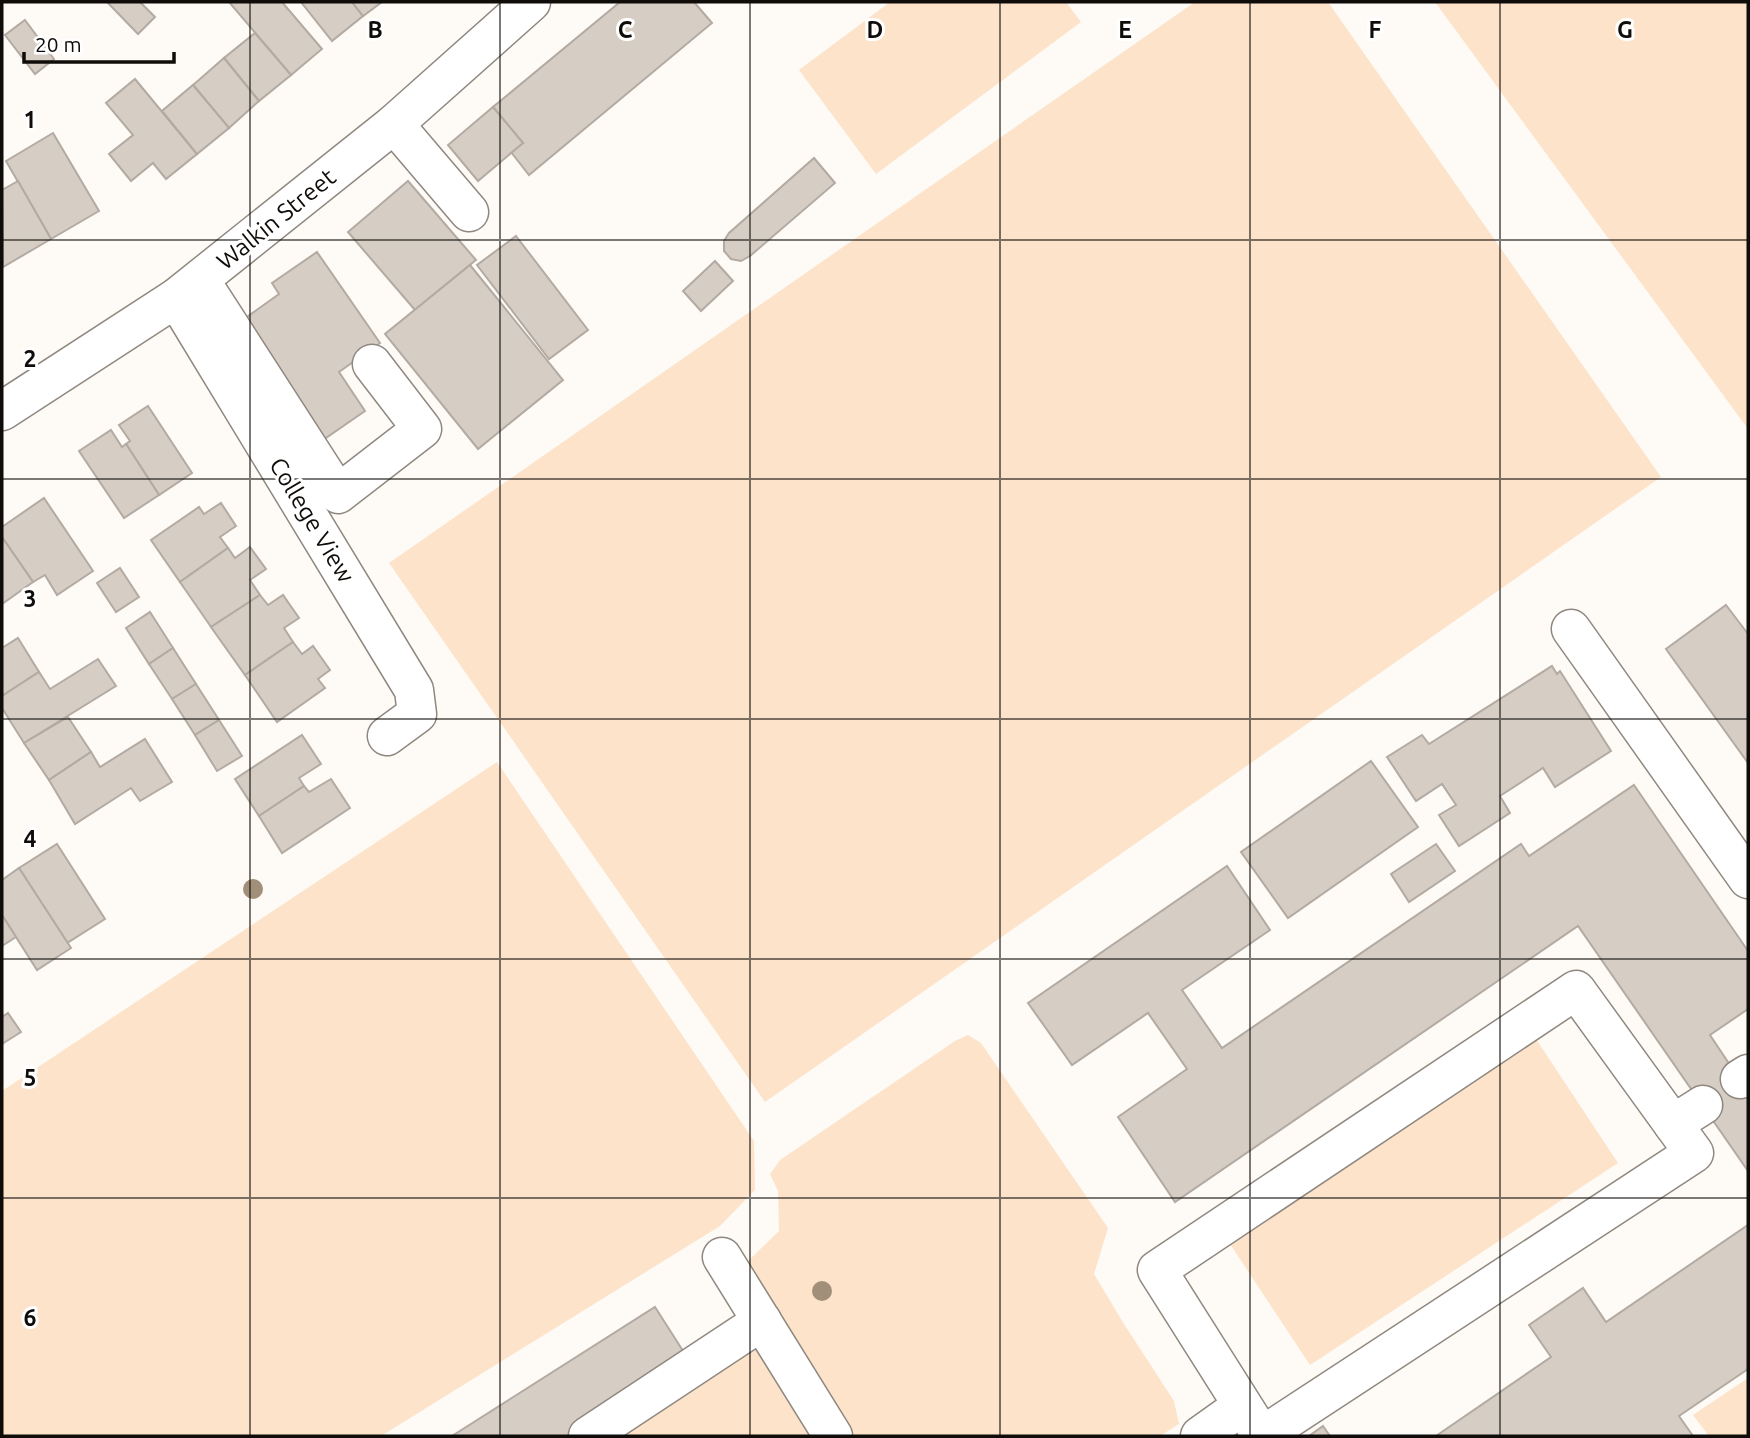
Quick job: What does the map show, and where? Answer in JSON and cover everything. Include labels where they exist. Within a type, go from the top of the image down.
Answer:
[{"type":"street","name":"Walkin Street","points":[[2,411],[188,289],[394,124],[531,2]]},
{"type":"street","points":[[394,124],[469,212]]},
{"type":"street","points":[[188,289],[338,494],[422,429],[372,364]]},
{"type":"street","name":"College View","points":[[188,289],[414,690],[417,714],[387,736]]},
{"type":"street","points":[[1571,629],[1748,879]]},
{"type":"street","points":[[1200,1436],[1255,1426],[1694,1153],[1688,1115],[1576,990],[1157,1270],[1255,1426]]},
{"type":"street","points":[[722,1257],[833,1436]]},
{"type":"street","points":[[588,1436],[762,1321]]},
{"type":"shaded area","points":[[890,2],[1066,2],[1081,22],[876,174],[799,70]]},
{"type":"shaded area","points":[[1195,2],[1328,2],[1661,477],[765,1102],[389,563]]},
{"type":"shaded area","points":[[1435,2],[1748,2],[1748,429]]},
{"type":"shaded area","points":[[497,762],[754,1141],[755,1190],[720,1226],[381,1436],[2,1436],[2,1091]]},
{"type":"shaded area","points":[[968,1035],[981,1043],[1108,1228],[1094,1274],[1174,1401],[1179,1424],[1160,1436],[855,1436],[747,1262],[779,1231],[778,1191],[770,1174],[780,1160],[955,1041]]},
{"type":"shaded area","points":[[1536,1039],[1618,1163],[1310,1365],[1228,1241]]},
{"type":"shaded area","points":[[745,1344],[760,1346],[814,1436],[607,1436]]},
{"type":"shaded area","points":[[1748,1378],[1748,1436],[1709,1436],[1693,1415]]},
{"type":"building","points":[[107,2],[140,2],[155,17],[138,34]]},
{"type":"building","points":[[229,2],[282,2],[322,49],[291,75]]},
{"type":"building","points":[[301,2],[352,2],[363,16],[332,41]]},
{"type":"building","points":[[352,2],[382,2],[363,16]]},
{"type":"building","points":[[620,2],[694,2],[712,23],[529,175],[511,152],[523,143],[493,107]]},
{"type":"building","points":[[25,20],[54,59],[35,74],[5,35]]},
{"type":"building","points":[[255,33],[291,75],[259,101],[224,58]]},
{"type":"building","points":[[224,58],[259,101],[229,128],[193,85]]},
{"type":"building","points":[[135,79],[197,154],[166,179],[153,163],[131,181],[109,154],[133,135],[106,103]]},
{"type":"building","points":[[193,85],[229,128],[197,154],[162,111]]},
{"type":"building","points":[[493,107],[523,143],[478,181],[448,145]]},
{"type":"building","points":[[53,133],[99,211],[51,239],[6,161]]},
{"type":"building","points":[[814,158],[835,183],[750,256],[741,261],[731,259],[724,251],[724,241],[729,233]]},
{"type":"building","points":[[18,181],[51,239],[3,267],[2,190]]},
{"type":"building","points":[[408,181],[476,260],[415,310],[348,232]]},
{"type":"building","points":[[516,236],[588,330],[549,359],[477,265]]},
{"type":"building","points":[[317,252],[380,343],[339,372],[365,411],[320,442],[237,324],[279,294],[272,283]]},
{"type":"building","points":[[715,261],[733,281],[701,311],[683,291]]},
{"type":"building","points":[[470,265],[563,380],[478,449],[385,334]]},
{"type":"building","points":[[148,406],[192,473],[159,495],[126,444],[130,441],[119,425]]},
{"type":"building","points":[[111,430],[122,447],[126,444],[159,495],[124,518],[79,451]]},
{"type":"building","points":[[44,498],[93,571],[57,595],[45,575],[33,582],[2,537],[2,527]]},
{"type":"building","points":[[221,503],[236,526],[220,537],[228,548],[180,582],[151,540],[199,507],[204,514]]},
{"type":"building","points":[[2,537],[33,582],[2,604]]},
{"type":"building","points":[[250,547],[266,569],[250,580],[260,595],[211,627],[180,582],[228,548],[235,558]]},
{"type":"building","points":[[120,568],[139,597],[116,612],[97,583]]},
{"type":"building","points":[[260,595],[268,605],[283,595],[299,618],[284,628],[293,642],[245,675],[211,627]]},
{"type":"building","points":[[1726,605],[1748,634],[1748,763],[1666,649]]},
{"type":"building","points":[[150,612],[173,648],[149,664],[126,628]]},
{"type":"building","points":[[18,638],[39,672],[2,696],[2,648]]},
{"type":"building","points":[[293,642],[302,654],[313,646],[330,670],[318,679],[325,688],[277,722],[245,675]]},
{"type":"building","points":[[173,648],[196,684],[172,699],[149,664]]},
{"type":"building","points":[[98,659],[116,686],[24,743],[2,708],[2,696],[39,672],[50,689]]},
{"type":"building","points":[[1552,666],[1557,674],[1560,671],[1611,751],[1555,787],[1543,768],[1500,796],[1510,813],[1459,846],[1439,815],[1456,805],[1442,784],[1416,801],[1387,757],[1422,735],[1429,744]]},
{"type":"building","points":[[196,684],[219,720],[195,735],[172,699]]},
{"type":"building","points":[[68,717],[91,752],[49,780],[24,743]]},
{"type":"building","points":[[219,720],[242,756],[217,771],[195,735]]},
{"type":"building","points":[[302,735],[321,764],[299,778],[304,786],[259,816],[235,779]]},
{"type":"building","points":[[145,739],[172,782],[140,801],[131,788],[75,824],[49,780],[91,752],[100,767]]},
{"type":"building","points":[[1371,761],[1418,827],[1288,918],[1241,852]]},
{"type":"building","points":[[331,779],[350,808],[282,853],[259,816],[304,786],[309,792]]},
{"type":"building","points":[[1634,785],[1748,951],[1748,1009],[1710,1035],[1748,1092],[1748,1171],[1578,926],[1175,1202],[1118,1117],[1187,1069],[1148,1013],[1072,1065],[1028,1003],[1227,866],[1270,930],[1182,990],[1222,1048],[1521,844],[1529,856]]},
{"type":"building","points":[[57,844],[105,919],[67,943],[19,868]]},
{"type":"building","points":[[1436,844],[1455,871],[1409,902],[1391,874]]},
{"type":"building","points":[[19,868],[71,948],[37,970],[2,915],[2,880]]},
{"type":"building","points":[[2,915],[16,937],[2,946]]},
{"type":"building","points":[[8,1013],[21,1032],[2,1044],[2,1017]]},
{"type":"building","points":[[1748,1225],[1748,1369],[1679,1416],[1693,1436],[1436,1436],[1551,1357],[1529,1325],[1583,1288],[1606,1322]]},
{"type":"building","points":[[655,1307],[692,1365],[580,1436],[452,1436]]},
{"type":"building","points":[[1323,1426],[1330,1436],[1309,1436]]}]
